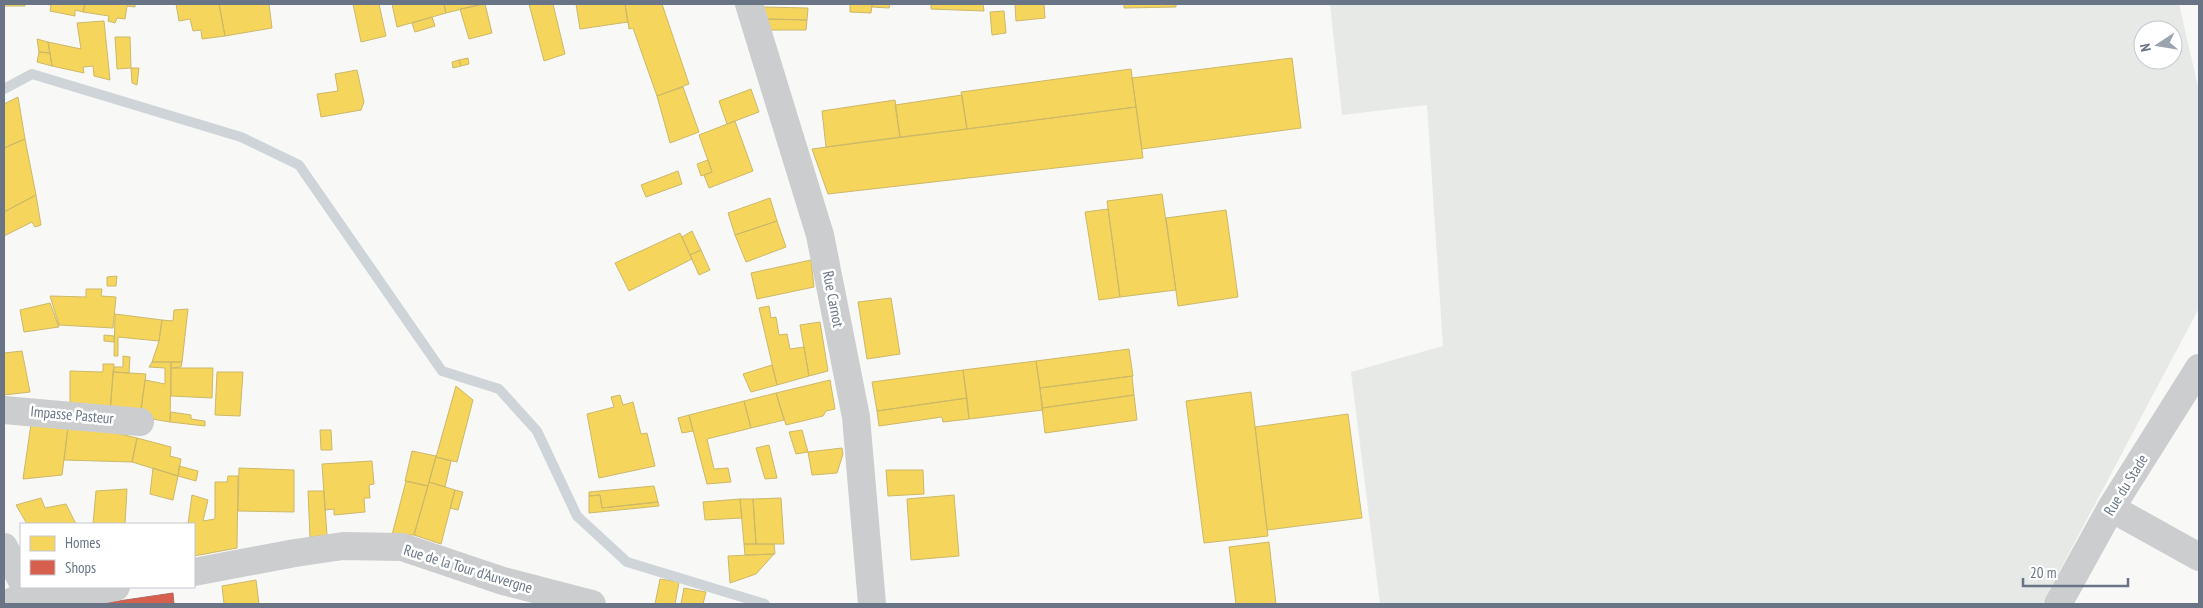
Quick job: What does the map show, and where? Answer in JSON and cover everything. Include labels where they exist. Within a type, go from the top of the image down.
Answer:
[{"type":"street","name":"Rue Carnot","points":[[749,4],[820,235],[856,417],[872,604]]},
{"type":"street","name":"Rue du Stade","points":[[2058,604],[2111,508],[2199,368]]},
{"type":"street","name":"Impasse Pasteur","points":[[4,410],[140,422]]},
{"type":"street","points":[[2111,508],[2199,557]]},
{"type":"street","name":"Rue de la Tour d'Auvergne","points":[[195,572],[343,546],[402,547],[503,581],[592,604]]},
{"type":"street","points":[[4,547],[20,596],[83,593],[110,588]]},
{"type":"shaded area","points":[[1330,4],[2179,4],[2183,20],[2133,20],[2133,70],[2183,70],[2183,21],[2199,91],[2199,308],[2042,604],[1380,604],[1351,372],[1443,346],[1427,105],[1342,115]]},
{"type":"building: Homes","points":[[4,4],[25,4],[25,6],[4,6]]},
{"type":"building: Homes","points":[[44,4],[85,4],[83,12],[75,10],[75,16],[50,11],[51,5]]},
{"type":"building: Homes","points":[[85,4],[135,4],[135,7],[127,6],[125,19],[117,18],[115,23],[108,21],[109,16],[83,12]]},
{"type":"building: Homes","points":[[176,4],[219,4],[225,36],[202,39],[201,30],[193,31],[190,19],[179,21]]},
{"type":"building: Homes","points":[[219,4],[269,4],[272,28],[225,36]]},
{"type":"building: Homes","points":[[353,4],[379,4],[386,36],[361,42]]},
{"type":"building: Homes","points":[[392,4],[444,4],[446,13],[397,27]]},
{"type":"building: Homes","points":[[444,4],[482,4],[446,13]]},
{"type":"building: Homes","points":[[485,4],[492,33],[469,39],[460,9]]},
{"type":"building: Homes","points":[[529,4],[553,4],[565,54],[544,61]]},
{"type":"building: Homes","points":[[576,4],[625,4],[628,22],[580,29]]},
{"type":"building: Homes","points":[[625,4],[662,4],[689,84],[657,96],[633,28],[629,29]]},
{"type":"building: Homes","points":[[850,4],[872,4],[871,13],[850,12]]},
{"type":"building: Homes","points":[[872,4],[890,4],[889,8],[872,7]]},
{"type":"building: Homes","points":[[931,4],[983,4],[984,11],[931,9]]},
{"type":"building: Homes","points":[[1015,4],[1044,4],[1045,18],[1016,21]]},
{"type":"building: Homes","points":[[1124,4],[1176,4],[1176,7],[1124,8]]},
{"type":"building: Homes","points":[[763,7],[808,8],[807,20],[767,19]]},
{"type":"building: Homes","points":[[1004,11],[1006,33],[992,35],[990,12]]},
{"type":"building: Homes","points":[[432,17],[435,26],[415,32],[412,23]]},
{"type":"building: Homes","points":[[767,19],[807,20],[806,30],[771,30]]},
{"type":"building: Homes","points":[[104,21],[110,80],[94,76],[93,66],[83,67],[84,73],[52,66],[48,42],[81,49],[77,23]]},
{"type":"building: Homes","points":[[115,37],[130,37],[131,68],[117,69]]},
{"type":"building: Homes","points":[[37,39],[48,42],[50,53],[39,52]]},
{"type":"building: Homes","points":[[39,52],[50,53],[52,66],[37,62]]},
{"type":"building: Homes","points":[[468,58],[469,64],[461,66],[459,60]]},
{"type":"building: Homes","points":[[1292,58],[1301,128],[1142,149],[1132,78]]},
{"type":"building: Homes","points":[[459,60],[461,66],[453,68],[452,62]]},
{"type":"building: Homes","points":[[131,68],[139,68],[137,85],[132,83]]},
{"type":"building: Homes","points":[[1131,69],[1136,107],[967,129],[961,92]]},
{"type":"building: Homes","points":[[357,70],[364,102],[361,110],[321,117],[317,94],[338,91],[335,74]]},
{"type":"building: Homes","points":[[683,87],[699,132],[670,143],[657,96]]},
{"type":"building: Homes","points":[[751,89],[759,112],[727,124],[719,101]]},
{"type":"building: Homes","points":[[962,95],[967,129],[900,137],[895,105]]},
{"type":"building: Homes","points":[[18,97],[25,139],[4,148],[4,104]]},
{"type":"building: Homes","points":[[895,100],[900,137],[826,147],[822,111]]},
{"type":"building: Homes","points":[[1136,107],[1143,158],[828,194],[812,149]]},
{"type":"building: Homes","points":[[735,121],[753,171],[709,188],[704,175],[712,172],[699,135]]},
{"type":"building: Homes","points":[[25,139],[36,195],[4,212],[4,148]]},
{"type":"building: Homes","points":[[708,160],[712,172],[701,176],[697,164]]},
{"type":"building: Homes","points":[[678,171],[682,184],[646,197],[641,185]]},
{"type":"building: Homes","points":[[1162,194],[1176,290],[1120,297],[1107,201]]},
{"type":"building: Homes","points":[[36,195],[41,225],[35,227],[32,222],[4,236],[4,212]]},
{"type":"building: Homes","points":[[770,198],[777,221],[735,235],[728,213]]},
{"type":"building: Homes","points":[[1108,209],[1120,297],[1099,300],[1085,212]]},
{"type":"building: Homes","points":[[1226,210],[1238,297],[1178,306],[1166,218]]},
{"type":"building: Homes","points":[[777,221],[786,247],[746,262],[735,235]]},
{"type":"building: Homes","points":[[692,231],[701,250],[690,255],[682,237]]},
{"type":"building: Homes","points":[[680,233],[692,259],[629,291],[615,263]]},
{"type":"building: Homes","points":[[701,250],[710,270],[699,275],[690,255]]},
{"type":"building: Homes","points":[[811,260],[814,287],[757,299],[751,273]]},
{"type":"building: Homes","points":[[117,276],[116,286],[107,286],[107,277]]},
{"type":"building: Homes","points":[[86,289],[102,289],[101,296],[116,297],[113,328],[59,325],[50,296],[86,297]]},
{"type":"building: Homes","points":[[891,298],[900,354],[867,359],[858,302]]},
{"type":"building: Homes","points":[[50,303],[59,327],[24,332],[20,310]]},
{"type":"building: Homes","points":[[769,306],[771,318],[776,317],[779,335],[787,334],[790,349],[804,347],[809,376],[777,385],[759,308]]},
{"type":"building: Homes","points":[[188,309],[182,362],[152,362],[159,341],[162,320],[173,321],[174,310]]},
{"type":"building: Homes","points":[[115,314],[162,320],[159,341],[118,337],[118,356],[114,356]]},
{"type":"building: Homes","points":[[820,322],[828,371],[809,376],[800,325]]},
{"type":"building: Homes","points":[[104,335],[114,336],[114,342],[104,341]]},
{"type":"building: Homes","points":[[1129,349],[1133,376],[1040,388],[1036,361]]},
{"type":"building: Homes","points":[[22,351],[30,392],[4,395],[4,353]]},
{"type":"building: Homes","points":[[123,356],[130,357],[129,373],[113,372],[114,367],[123,367]]},
{"type":"building: Homes","points":[[1036,361],[1043,410],[969,419],[963,370]]},
{"type":"building: Homes","points":[[152,362],[171,362],[170,422],[140,417],[145,380],[165,384],[165,368],[149,367]]},
{"type":"building: Homes","points":[[171,362],[182,362],[181,367],[171,368]]},
{"type":"building: Homes","points":[[103,364],[114,364],[110,413],[70,408],[70,371],[103,372]]},
{"type":"building: Homes","points":[[772,365],[777,385],[751,392],[743,374]]},
{"type":"building: Homes","points":[[171,368],[213,368],[212,398],[171,396]]},
{"type":"building: Homes","points":[[963,370],[967,398],[877,411],[872,382]]},
{"type":"building: Homes","points":[[113,372],[146,374],[140,417],[110,413]]},
{"type":"building: Homes","points":[[217,372],[243,372],[240,416],[215,415]]},
{"type":"building: Homes","points":[[1132,376],[1134,395],[1042,408],[1040,388]]},
{"type":"building: Homes","points":[[830,380],[835,409],[826,411],[823,416],[786,425],[776,393]]},
{"type":"building: Homes","points":[[456,386],[473,400],[457,462],[436,457]]},
{"type":"building: Homes","points":[[1251,392],[1268,536],[1204,543],[1186,401]]},
{"type":"building: Homes","points":[[776,393],[784,420],[751,428],[744,401]]},
{"type":"building: Homes","points":[[620,395],[623,405],[633,402],[641,434],[647,433],[655,466],[599,478],[587,414],[614,407],[611,397]]},
{"type":"building: Homes","points":[[1134,395],[1137,420],[1045,433],[1042,408]]},
{"type":"building: Homes","points":[[967,398],[969,419],[943,422],[942,417],[879,426],[877,411]]},
{"type":"building: Homes","points":[[744,401],[751,428],[707,439],[714,469],[728,468],[731,482],[707,484],[689,415]]},
{"type":"building: Homes","points":[[171,412],[191,415],[191,419],[205,421],[205,426],[170,422]]},
{"type":"building: Homes","points":[[1348,414],[1362,518],[1267,530],[1255,427]]},
{"type":"building: Homes","points":[[689,415],[693,431],[682,433],[678,418]]},
{"type":"building: Homes","points":[[31,424],[68,427],[62,475],[23,479]]},
{"type":"building: Homes","points":[[68,427],[103,430],[137,438],[132,462],[64,460]]},
{"type":"building: Homes","points":[[320,430],[331,430],[332,450],[321,450]]},
{"type":"building: Homes","points":[[802,430],[808,452],[796,454],[789,432]]},
{"type":"building: Homes","points":[[137,438],[171,447],[170,456],[181,459],[178,476],[132,462]]},
{"type":"building: Homes","points":[[769,445],[777,478],[765,479],[756,448]]},
{"type":"building: Homes","points":[[842,448],[843,454],[837,473],[812,475],[808,452]]},
{"type":"building: Homes","points":[[412,451],[436,456],[428,486],[405,481]]},
{"type":"building: Homes","points":[[436,457],[451,461],[445,487],[429,482]]},
{"type":"building: Homes","points":[[372,461],[374,484],[369,485],[370,498],[364,498],[365,512],[334,515],[334,509],[325,510],[322,464]]},
{"type":"building: Homes","points":[[179,466],[198,471],[196,481],[178,476]]},
{"type":"building: Homes","points":[[153,468],[178,476],[173,500],[150,494]]},
{"type":"building: Homes","points":[[239,468],[294,470],[294,512],[238,511]]},
{"type":"building: Homes","points":[[886,470],[923,470],[924,494],[888,496]]},
{"type":"building: Homes","points":[[228,476],[238,476],[237,548],[195,556],[195,523],[188,523],[192,495],[208,500],[203,521],[215,519],[215,482],[227,482]]},
{"type":"building: Homes","points":[[406,481],[428,486],[414,535],[392,535]]},
{"type":"building: Homes","points":[[429,482],[455,490],[441,544],[414,535]]},
{"type":"building: Homes","points":[[654,486],[658,502],[602,508],[600,495],[589,496],[589,492]]},
{"type":"building: Homes","points":[[127,489],[125,523],[93,523],[96,491]]},
{"type":"building: Homes","points":[[455,490],[463,492],[458,510],[450,508]]},
{"type":"building: Homes","points":[[308,491],[324,491],[327,535],[310,537]]},
{"type":"building: Homes","points":[[600,495],[602,508],[658,502],[659,506],[589,513],[589,496]]},
{"type":"building: Homes","points":[[954,495],[959,556],[911,560],[907,499]]},
{"type":"building: Homes","points":[[41,498],[45,508],[66,504],[76,523],[26,523],[16,505]]},
{"type":"building: Homes","points":[[781,498],[784,544],[756,544],[753,499]]},
{"type":"building: Homes","points":[[740,499],[742,518],[705,520],[703,502]]},
{"type":"building: Homes","points":[[740,499],[753,499],[756,544],[744,544]]},
{"type":"building: Homes","points":[[1269,542],[1276,604],[1236,604],[1229,547]]},
{"type":"building: Homes","points":[[744,544],[774,544],[775,554],[745,555]]},
{"type":"building: Homes","points":[[774,554],[756,574],[730,583],[728,556]]},
{"type":"building: Homes","points":[[660,579],[679,582],[675,604],[655,604]]},
{"type":"building: Homes","points":[[256,580],[259,604],[224,604],[222,586]]},
{"type":"building: Homes","points":[[684,588],[706,592],[703,604],[681,604]]},
{"type":"building: Shops","points":[[173,593],[174,604],[98,604]]},
{"type":"waterway","points":[[4,89],[32,74],[241,137],[299,165],[442,371],[499,389],[537,431],[577,516],[627,562],[765,604]]}]
